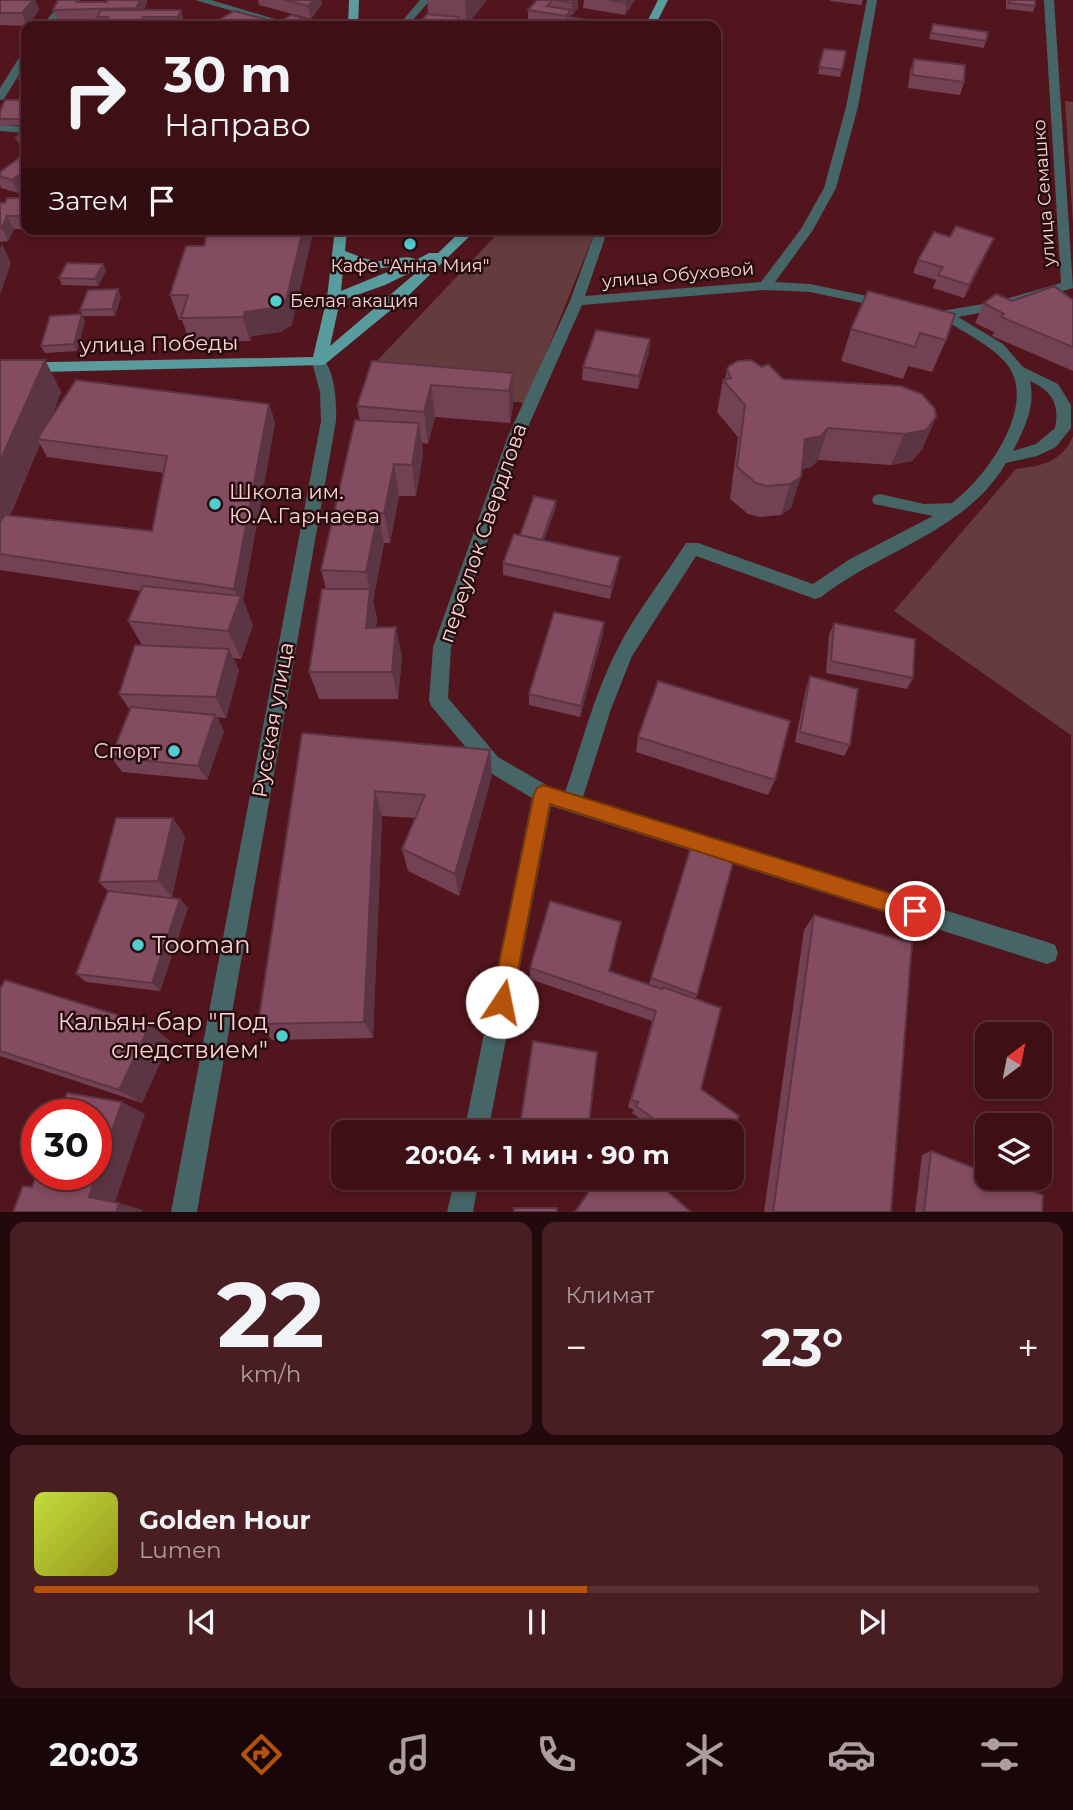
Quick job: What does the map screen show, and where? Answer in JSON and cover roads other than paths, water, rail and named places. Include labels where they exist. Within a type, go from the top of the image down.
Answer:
[{"type":"main road","points":[[353,21],[354,0]]},
{"type":"main road","points":[[652,21],[663,0]]},
{"type":"main road","name":"Русская улица","points":[[319,362],[334,299],[340,235]]},
{"type":"main road","points":[[319,362],[404,292],[465,235]]},
{"type":"main road","points":[[338,253],[368,266],[396,265],[456,244]]},
{"type":"main road","points":[[334,299],[380,282],[456,244]]},
{"type":"main road","name":"улица Победы","points":[[0,368],[319,362]]},
{"type":"street","points":[[50,21],[69,0]]},
{"type":"street","points":[[200,0],[275,21]]},
{"type":"street","points":[[406,21],[425,0]]},
{"type":"street","name":"улица Обуховой","points":[[577,301],[765,286],[807,230],[830,188],[852,107],[872,0]]},
{"type":"street","name":"улица Семашко","points":[[1018,371],[1015,363],[985,337],[939,315],[996,306],[1070,284],[1049,0]]},
{"type":"street","points":[[0,97],[21,63]]},
{"type":"street","points":[[0,128],[21,130]]},
{"type":"street","name":"переулок Свердлова","points":[[600,235],[577,301],[516,436],[446,634],[442,647],[438,700],[491,763],[543,794],[1047,953]]},
{"type":"street","points":[[765,286],[810,288],[905,307]]},
{"type":"street","name":"Русская улица","points":[[184,1212],[323,443],[330,421],[328,387],[319,362]]},
{"type":"street","points":[[571,802],[592,746],[605,699],[625,653],[691,548],[815,592],[855,563],[893,545],[955,509],[983,485],[1002,458],[1021,420],[1028,391],[1018,371]]},
{"type":"street","points":[[1002,458],[1043,447],[1061,433],[1065,423],[1063,400],[1053,388],[1018,371]]},
{"type":"street","points":[[880,500],[924,510],[955,509]]},
{"type":"street","points":[[478,1120],[543,794]]},
{"type":"street","points":[[460,1212],[465,1190]]},
{"type":"place","name":"Кафе \"Анна Мия\"","points":[[410,244]]},
{"type":"place","name":"Белая акация","points":[[276,301]]},
{"type":"place","name":"Школа им. Ю.А.Гарнаева","points":[[215,504]]},
{"type":"place","name":"Спорт","points":[[174,751]]},
{"type":"place","name":"Tooman","points":[[138,945]]},
{"type":"place","name":"Кальян-бар \"Под следствием\"","points":[[282,1036]]}]
